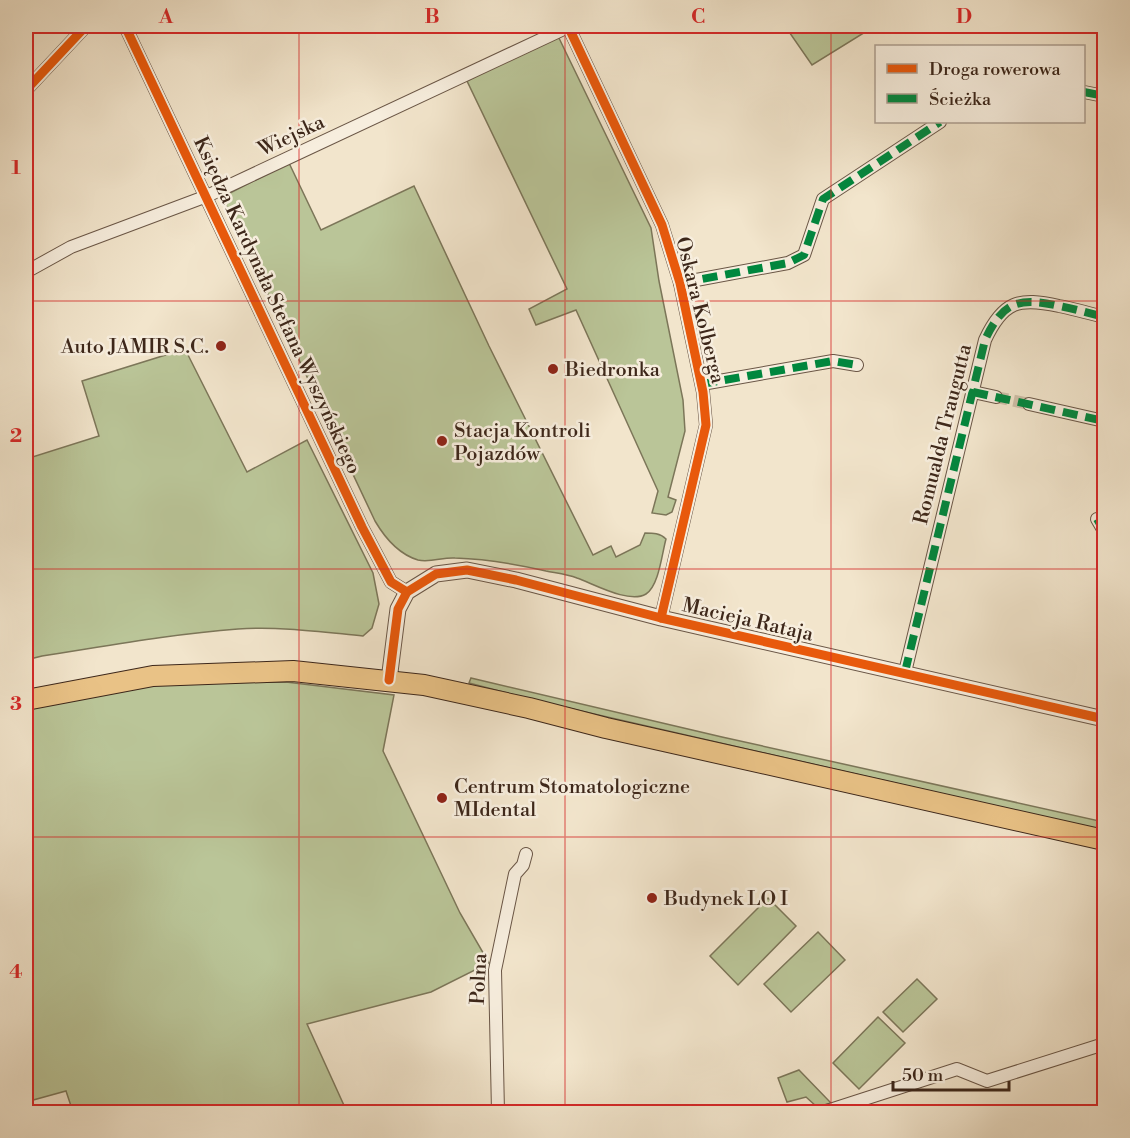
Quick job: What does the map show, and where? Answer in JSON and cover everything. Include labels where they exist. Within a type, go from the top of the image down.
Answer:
[{"type":"main road","points":[[26,700],[153,676],[293,670],[389,680],[424,685],[529,708],[606,728],[1104,840]]},
{"type":"street","points":[[26,90],[86,26]]},
{"type":"street","name":"Księdza Kardynała Stefana Wyszyńskiego","points":[[125,26],[362,527],[391,582],[407,592]]},
{"type":"street","name":"Wiejska","points":[[26,272],[71,247],[207,196],[569,26]]},
{"type":"street","name":"Oskara Kolberga","points":[[569,26],[662,225],[680,283],[702,384],[706,425],[661,618]]},
{"type":"street","points":[[1085,92],[1104,96]]},
{"type":"street","points":[[680,283],[799,259],[804,255],[823,199],[938,123]]},
{"type":"street","name":"Romualda Traugutta","points":[[905,672],[985,340],[992,324],[1002,312],[1016,303],[1036,301],[1104,316]]},
{"type":"street","name":"Oskara Kolberga","points":[[702,384],[833,361],[857,365]]},
{"type":"street","points":[[973,392],[996,397]]},
{"type":"street","points":[[1029,404],[1104,421]]},
{"type":"street","points":[[1097,519],[1104,531]]},
{"type":"street","name":"Macieja Rataja","points":[[407,592],[436,574],[467,570],[516,580],[661,618],[1104,719]]},
{"type":"street","points":[[389,680],[398,609],[407,592]]},
{"type":"street","name":"Polna","points":[[498,1113],[495,970],[515,874],[523,865],[526,854]]},
{"type":"street","points":[[824,1113],[957,1069],[987,1081],[1104,1044]]},
{"type":"green space","points":[[785,26],[875,26],[812,65]]},
{"type":"green space","points":[[557,34],[651,228],[659,281],[683,400],[685,431],[668,497],[676,500],[672,512],[666,515],[652,513],[658,491],[576,310],[536,325],[529,309],[567,289],[467,81]]},
{"type":"green space","points":[[289,163],[321,230],[414,186],[489,346],[593,555],[611,546],[616,557],[640,545],[645,533],[659,534],[666,539],[657,577],[646,594],[630,597],[577,578],[500,562],[455,558],[418,560],[398,550],[388,539],[375,521],[226,205],[230,193]]},
{"type":"green space","points":[[185,349],[247,472],[307,440],[373,573],[379,604],[372,628],[363,636],[269,628],[213,631],[115,644],[26,660],[26,459],[99,436],[82,381]]},
{"type":"green space","points":[[471,678],[722,737],[1104,822],[1104,831],[542,702],[469,683]]},
{"type":"green space","points":[[286,682],[394,695],[383,751],[460,913],[489,963],[431,992],[307,1024],[347,1112],[73,1112],[66,1091],[26,1102],[26,707],[168,683]]},
{"type":"green space","points":[[768,898],[796,926],[738,985],[710,956]]},
{"type":"green space","points":[[818,932],[845,960],[791,1012],[764,984]]},
{"type":"green space","points":[[917,979],[937,999],[903,1032],[883,1012]]},
{"type":"green space","points":[[878,1017],[905,1043],[859,1089],[833,1063]]},
{"type":"green space","points":[[799,1070],[831,1103],[817,1107],[806,1097],[787,1102],[778,1078]]},
{"type":"tunnel","points":[[996,397],[1029,404]]},
{"type":"marked path","points":[[1085,92],[1104,96]]},
{"type":"marked path","points":[[680,283],[788,263],[804,255],[823,199],[938,123]]},
{"type":"marked path","points":[[905,672],[985,340],[992,327],[999,317],[1014,305],[1033,302],[1104,317]]},
{"type":"marked path","points":[[702,384],[833,361],[857,365]]},
{"type":"marked path","points":[[973,392],[1104,421]]},
{"type":"marked path","points":[[1097,519],[1104,531]]},
{"type":"cycle path","points":[[26,90],[86,26]]},
{"type":"cycle path","points":[[125,26],[362,527],[391,582],[407,592]]},
{"type":"cycle path","points":[[568,26],[662,225],[680,283],[703,392],[706,425],[661,618]]},
{"type":"cycle path","points":[[389,680],[398,609],[407,592],[436,574],[467,570],[516,580],[661,618],[1104,719]]},
{"type":"place","name":"Auto JAMIR S.C.","points":[[221,346]]},
{"type":"place","name":"Biedronka","points":[[553,369]]},
{"type":"place","name":"Stacja Kontroli Pojazdów","points":[[442,441]]},
{"type":"place","name":"Centrum Stomatologiczne MIdental","points":[[442,798]]},
{"type":"place","name":"Budynek LO I","points":[[652,898]]}]
